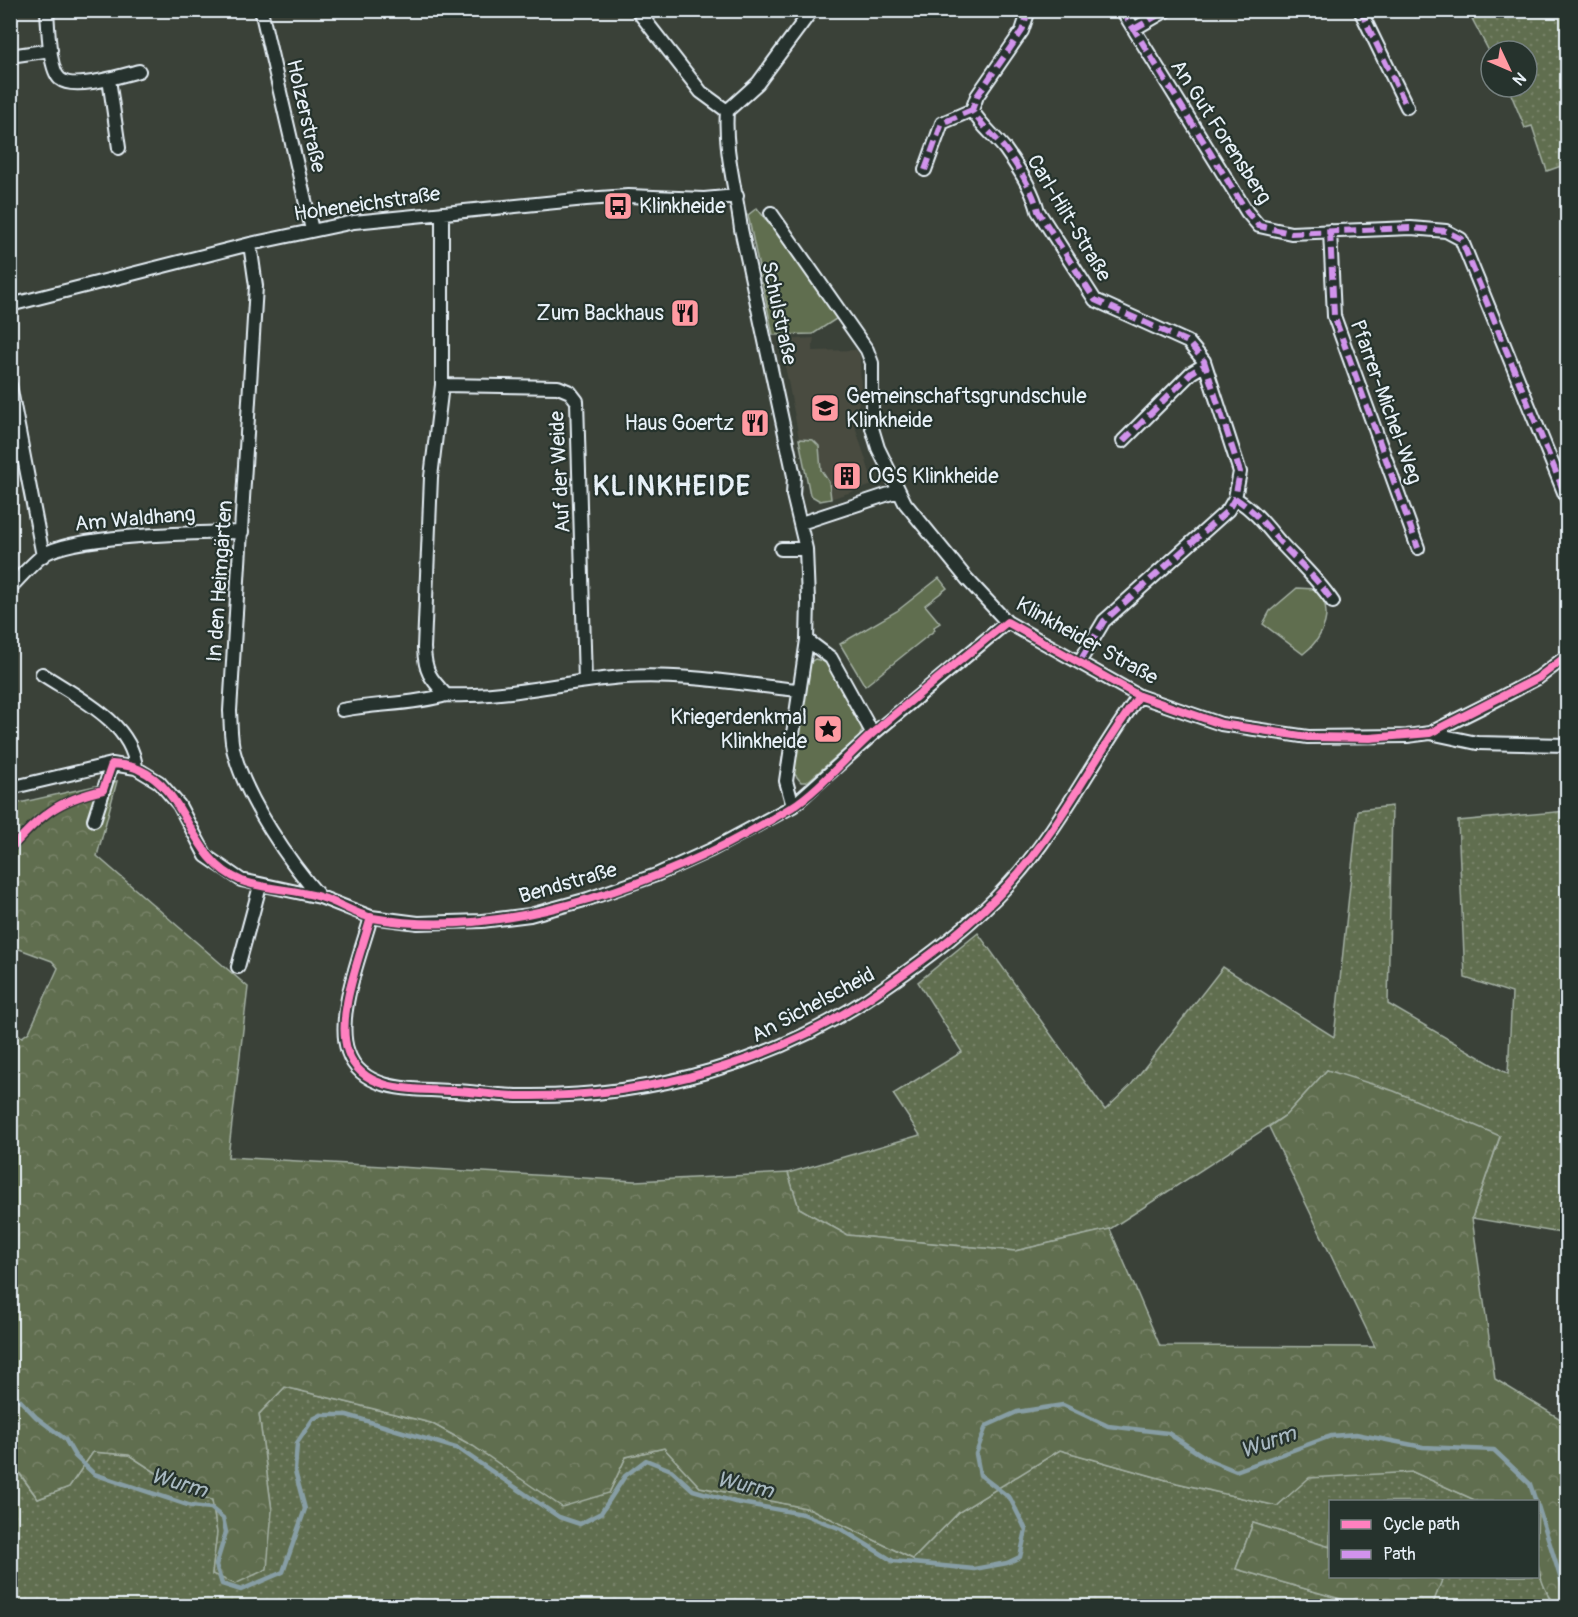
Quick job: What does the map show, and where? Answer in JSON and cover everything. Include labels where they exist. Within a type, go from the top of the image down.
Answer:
[{"type":"street","points":[[47,10],[51,50],[56,73],[61,80],[78,82],[109,79],[139,70]]},
{"type":"street","name":"Holzerstraße","points":[[261,10],[312,230]]},
{"type":"street","points":[[637,10],[701,92],[727,111],[758,83],[812,10]]},
{"type":"street","points":[[926,170],[942,123],[972,110],[977,96],[1022,31],[1029,10]]},
{"type":"street","name":"An Gut Forensberg","points":[[1122,10],[1247,212],[1259,226],[1291,233],[1411,228],[1446,231],[1461,239],[1568,502]]},
{"type":"street","points":[[1134,29],[1167,10]]},
{"type":"street","points":[[1360,10],[1407,107]]},
{"type":"street","points":[[10,56],[51,50]]},
{"type":"street","points":[[109,79],[119,148]]},
{"type":"street","name":"Carl-Hilt-Straße","points":[[972,110],[979,124],[1005,149],[1035,198],[1038,211],[1095,300],[1188,342],[1194,347],[1204,365],[1240,472],[1235,498]]},
{"type":"street","name":"Schulstraße","points":[[727,111],[728,154],[741,229],[794,476],[794,495],[806,549],[807,640],[797,690],[786,781],[794,806]]},
{"type":"street","name":"Hoheneichstraße","points":[[10,305],[250,244],[354,222],[586,198],[628,196],[704,199],[737,196]]},
{"type":"street","points":[[442,213],[442,385],[431,477],[424,648],[425,668],[446,695]]},
{"type":"street","name":"Klinkheider Straße","points":[[771,213],[867,350],[872,363],[872,428],[878,448],[898,492],[961,571],[1007,622],[1139,696],[1221,724],[1308,737],[1370,738],[1430,733],[1538,678],[1568,655]]},
{"type":"street","name":"Pfarrer-Michel-Weg","points":[[1330,231],[1334,316],[1418,548]]},
{"type":"street","name":"In den Heimgärten","points":[[250,244],[256,286],[230,711],[234,756],[254,798],[295,869],[320,897]]},
{"type":"street","points":[[1123,441],[1185,379],[1204,365]]},
{"type":"street","points":[[10,385],[43,556]]},
{"type":"street","name":"Auf der Weide","points":[[442,385],[558,387],[570,392],[577,401],[585,681]]},
{"type":"street","points":[[801,523],[898,492]]},
{"type":"street","points":[[1080,661],[1104,621],[1228,510],[1235,498],[1259,515],[1280,542],[1312,572],[1333,602]]},
{"type":"street","name":"Am Waldhang","points":[[10,588],[43,556],[66,545],[183,533],[242,532]]},
{"type":"street","points":[[781,549],[806,549]]},
{"type":"street","name":"Bendstraße","points":[[10,788],[112,764],[136,768],[159,782],[179,805],[206,856],[241,880],[260,886],[320,897],[371,917],[418,923],[482,921],[530,915],[588,899],[656,875],[711,850],[794,806],[873,734],[1007,622]]},
{"type":"street","points":[[807,640],[831,658],[873,734]]},
{"type":"street","points":[[42,674],[117,726],[130,743],[136,768]]},
{"type":"street","points":[[342,710],[369,705],[408,704],[446,695],[486,696],[585,681],[667,675],[703,677],[797,690]]},
{"type":"street","name":"An Sichelscheid","points":[[371,917],[343,1028],[348,1053],[358,1070],[382,1084],[411,1089],[519,1096],[584,1095],[678,1080],[738,1064],[791,1042],[879,992],[945,944],[978,914],[1010,884],[1043,842],[1109,736],[1139,696]]},
{"type":"street","points":[[1430,733],[1514,746],[1568,745]]},
{"type":"street","points":[[94,820],[112,764]]},
{"type":"street","points":[[238,967],[260,886]]},
{"type":"shaded area","name":"Gemeinschaftsgrundschule Klinkheide","points":[[814,338],[812,351],[856,350],[860,355],[861,394],[854,423],[873,482],[870,486],[824,501],[810,495],[780,340]]},
{"type":"green space","points":[[1468,11],[1567,11],[1567,164],[1547,171],[1532,126],[1525,128],[1513,99],[1539,99],[1539,39],[1483,39]]},
{"type":"green space","points":[[757,208],[839,317],[813,334],[773,335],[748,215]]},
{"type":"green space","points":[[799,439],[813,440],[819,446],[821,470],[829,482],[831,499],[820,501],[810,495]]},
{"type":"green space","points":[[939,578],[947,588],[925,605],[940,623],[934,627],[935,630],[865,686],[840,644],[897,611]]},
{"type":"green space","points":[[1297,588],[1315,589],[1325,605],[1326,614],[1322,632],[1303,654],[1263,624],[1270,611]]},
{"type":"green space","points":[[815,659],[826,662],[863,728],[859,737],[807,782],[801,782],[793,772],[808,664]]},
{"type":"green space","points":[[117,781],[97,856],[248,987],[228,1157],[635,1181],[788,1173],[799,1208],[847,1235],[1015,1251],[1110,1229],[1160,1346],[1375,1347],[1269,1127],[1286,1115],[1327,1070],[1394,1091],[1500,1136],[1472,1218],[1495,1379],[1567,1423],[1567,1606],[1558,1606],[1549,1596],[1539,1571],[1539,1500],[1475,1500],[1413,1472],[1309,1478],[1277,1506],[1177,1483],[1060,1450],[959,1512],[913,1559],[811,1509],[700,1487],[664,1448],[626,1457],[609,1493],[562,1507],[473,1446],[431,1423],[285,1387],[259,1414],[272,1511],[267,1569],[235,1584],[212,1574],[217,1533],[212,1500],[183,1490],[129,1455],[93,1452],[69,1487],[38,1499],[11,1461],[10,1030],[22,1037],[29,1032],[58,968],[52,961],[11,946],[10,805]]},
{"type":"green space","points":[[1392,806],[1388,1004],[1508,1074],[1512,993],[1465,978],[1458,821],[1567,811],[1567,1234],[1472,1218],[1500,1137],[1327,1070],[1286,1115],[1110,1229],[1015,1251],[847,1235],[799,1208],[788,1173],[920,1135],[893,1094],[962,1052],[918,982],[978,933],[1105,1110],[1131,1085],[1223,967],[1334,1037],[1358,810]]},
{"type":"green space","points":[[285,1387],[431,1423],[473,1446],[609,1493],[626,1457],[664,1448],[700,1487],[811,1509],[913,1559],[959,1512],[1060,1450],[1177,1483],[1277,1506],[1309,1476],[1413,1472],[1475,1500],[1329,1500],[1329,1547],[1253,1523],[1236,1569],[1365,1606],[434,1606],[416,1598],[367,1606],[11,1606],[10,1461],[38,1499],[69,1487],[93,1452],[129,1455],[183,1490],[212,1500],[217,1533],[212,1574],[272,1511],[259,1414]]},
{"type":"green space","points":[[1253,1523],[1329,1547],[1329,1578],[1436,1578],[1442,1580],[1432,1606],[1365,1606],[1236,1569]]},
{"type":"green space","points":[[1539,1573],[1549,1598],[1558,1606],[1432,1606],[1441,1580],[1433,1578],[1539,1578]]},
{"type":"waterway","name":"Wurm","points":[[10,1390],[36,1417],[65,1439],[75,1456],[94,1474],[191,1506],[211,1508],[223,1518],[226,1532],[216,1565],[222,1584],[241,1590],[283,1572],[305,1509],[295,1471],[297,1443],[313,1419],[321,1415],[347,1415],[459,1449],[559,1517],[580,1524],[601,1513],[625,1476],[646,1460],[671,1470],[693,1490],[735,1502],[803,1514],[841,1529],[893,1561],[974,1569],[1007,1563],[1020,1557],[1026,1530],[1010,1498],[980,1475],[976,1454],[986,1426],[1017,1412],[1063,1405],[1108,1426],[1168,1433],[1209,1460],[1236,1471],[1331,1436],[1356,1434],[1423,1447],[1494,1450],[1530,1484],[1535,1500]]},
{"type":"waterway","name":"Wurm","points":[[1539,1509],[1568,1602]]},
{"type":"marked path","points":[[1029,10],[1022,31],[977,96],[972,110],[1015,163],[1029,187],[1038,211],[1095,300],[1188,342],[1204,361],[1240,472],[1235,498],[1228,510],[1104,621],[1080,661]]},
{"type":"marked path","points":[[1122,10],[1247,212],[1259,226],[1291,233],[1411,228],[1446,231],[1461,239],[1568,502]]},
{"type":"marked path","points":[[1134,29],[1167,10]]},
{"type":"marked path","points":[[1360,10],[1407,107]]},
{"type":"marked path","points":[[925,170],[942,123],[972,110]]},
{"type":"marked path","points":[[1330,231],[1334,316],[1418,548]]},
{"type":"marked path","points":[[1123,441],[1191,373],[1204,365]]},
{"type":"marked path","points":[[1235,498],[1259,518],[1333,602]]},
{"type":"cycle path","points":[[10,849],[51,810],[73,799],[103,790],[112,764],[125,765],[138,769],[169,793],[210,857],[224,871],[242,881],[320,897],[373,918],[425,923],[479,921],[535,913],[645,880],[747,833],[802,800],[873,733],[1007,622],[1139,696],[1221,724],[1308,737],[1370,738],[1430,733],[1538,678],[1568,655]]},
{"type":"cycle path","points":[[371,917],[347,1003],[345,1037],[348,1052],[355,1066],[366,1076],[379,1082],[409,1089],[521,1096],[569,1095],[617,1091],[664,1083],[710,1071],[755,1056],[842,1015],[933,953],[965,926],[1010,883],[1045,839],[1139,696]]},
{"type":"place","name":"Klinkheide","points":[[618,206]]},
{"type":"place","name":"Zum Backhaus","points":[[685,313]]},
{"type":"place","name":"Gemeinschaftsgrundschule Klinkheide","points":[[825,408]]},
{"type":"place","name":"Haus Goertz","points":[[755,423]]},
{"type":"place","name":"OGS Klinkheide","points":[[847,476]]},
{"type":"place","name":"Kriegerdenkmal Klinkheide","points":[[828,729]]},
{"type":"district","name":"KLINKHEIDE","points":[[672,486]]}]
